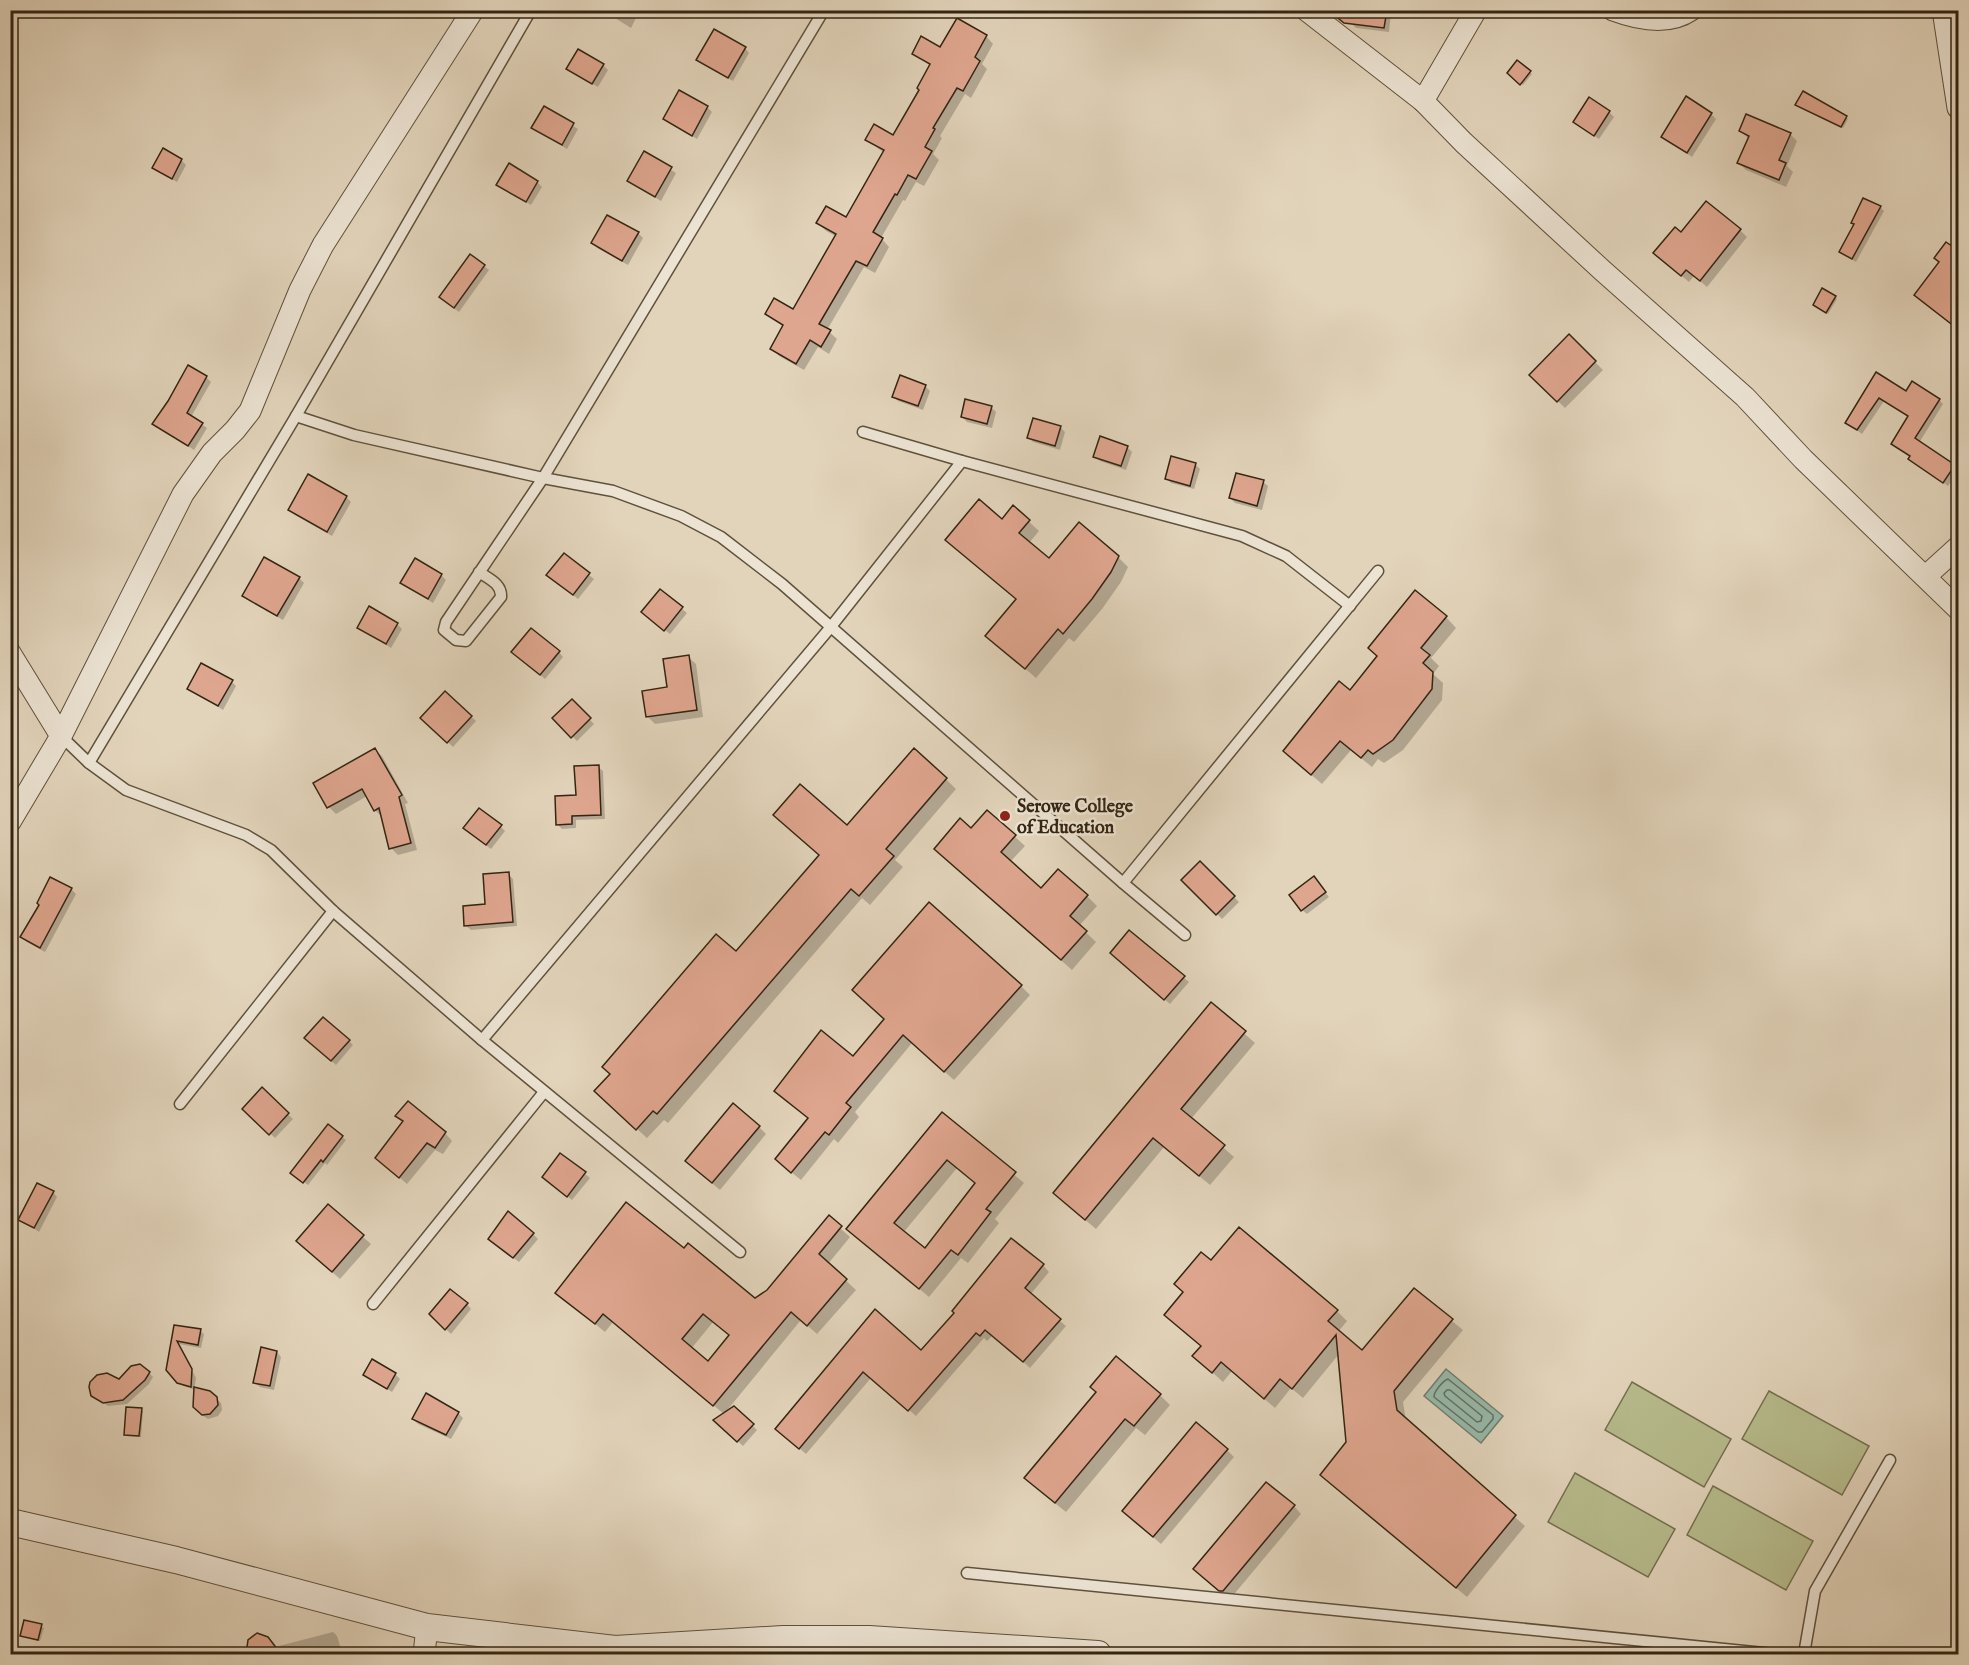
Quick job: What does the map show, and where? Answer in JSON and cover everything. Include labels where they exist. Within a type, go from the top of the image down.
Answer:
[{"type":"street","points":[[10,822],[61,736],[183,494],[212,453],[250,411],[300,290],[323,245],[473,10]]},
{"type":"street","points":[[1306,10],[1423,101],[1464,143],[1603,271],[1745,397],[1803,459],[1959,609]]},
{"type":"street","points":[[1423,101],[1476,10]]},
{"type":"street","points":[[1613,10],[1639,19],[1681,17],[1692,10]]},
{"type":"street","points":[[1943,10],[1959,108]]},
{"type":"street","points":[[1926,576],[1959,547]]},
{"type":"street","points":[[10,653],[61,736]]},
{"type":"street","points":[[10,1522],[176,1560],[427,1627],[615,1649],[783,1639],[869,1639],[1098,1654]]},
{"type":"street","points":[[424,1654],[427,1627]]},
{"type":"lane","points":[[89,763],[296,416],[531,10]]},
{"type":"lane","points":[[480,572],[498,585],[501,597],[466,641],[456,640],[444,630],[446,622],[543,478],[824,10]]},
{"type":"lane","points":[[296,416],[354,435],[543,478],[613,491],[681,516],[722,537],[782,584],[1185,935]]},
{"type":"lane","points":[[863,432],[1242,536],[1286,556],[1350,606]]},
{"type":"lane","points":[[482,1040],[830,628],[962,461]]},
{"type":"lane","points":[[1123,883],[1378,571]]},
{"type":"lane","points":[[61,736],[89,763],[126,790],[246,835],[271,850],[333,911],[482,1040],[740,1252]]},
{"type":"lane","points":[[180,1104],[333,911]]},
{"type":"lane","points":[[373,1304],[544,1092]]},
{"type":"lane","points":[[1804,1654],[1815,1591],[1890,1460]]},
{"type":"lane","points":[[967,1573],[1711,1651],[1774,1654]]},
{"type":"shaded area","points":[[1632,1382],[1731,1439],[1704,1487],[1605,1430]]},
{"type":"shaded area","points":[[1769,1391],[1869,1446],[1842,1495],[1742,1439]]},
{"type":"shaded area","points":[[1575,1473],[1675,1529],[1648,1577],[1548,1522]]},
{"type":"shaded area","points":[[1713,1486],[1813,1541],[1786,1590],[1687,1535]]},
{"type":"water","points":[[1446,1369],[1503,1416],[1481,1443],[1424,1396]]},
{"type":"building","points":[[1328,10],[1387,10],[1384,28],[1344,23]]},
{"type":"building","points":[[957,18],[987,35],[975,57],[980,61],[963,91],[957,88],[933,128],[935,129],[925,147],[932,151],[916,179],[908,175],[873,232],[883,238],[867,266],[856,261],[819,324],[831,330],[821,347],[810,340],[796,364],[770,349],[783,325],[765,314],[774,298],[793,309],[836,234],[816,223],[826,206],[846,217],[884,150],[865,140],[874,124],[893,135],[919,90],[917,88],[930,64],[912,54],[921,36],[940,47]]},
{"type":"building","points":[[714,29],[746,47],[728,78],[696,60]]},
{"type":"building","points":[[578,49],[604,64],[592,84],[566,69]]},
{"type":"building","points":[[1517,60],[1531,71],[1520,85],[1507,73]]},
{"type":"building","points":[[679,90],[708,106],[692,136],[663,119]]},
{"type":"building","points":[[1803,91],[1847,116],[1841,127],[1795,105]]},
{"type":"building","points":[[1686,96],[1712,113],[1687,153],[1661,137]]},
{"type":"building","points":[[1589,97],[1610,111],[1594,136],[1573,122]]},
{"type":"building","points":[[544,106],[574,123],[562,145],[531,128]]},
{"type":"building","points":[[1746,114],[1791,133],[1779,160],[1786,163],[1779,180],[1737,163],[1749,136],[1739,131]]},
{"type":"building","points":[[163,148],[182,159],[172,179],[152,168]]},
{"type":"building","points":[[644,151],[672,167],[655,197],[627,181]]},
{"type":"building","points":[[509,163],[538,181],[526,202],[496,185]]},
{"type":"building","points":[[1863,198],[1881,206],[1852,259],[1839,252],[1854,224],[1851,223]]},
{"type":"building","points":[[1706,201],[1741,229],[1700,281],[1686,270],[1681,276],[1653,253],[1675,227],[1681,232]]},
{"type":"building","points":[[607,215],[639,232],[622,261],[591,243]]},
{"type":"building","points":[[1946,242],[1959,251],[1959,330],[1914,295],[1939,262],[1934,258]]},
{"type":"building","points":[[470,254],[485,265],[454,308],[439,297]]},
{"type":"building","points":[[1822,288],[1836,296],[1826,313],[1813,305]]},
{"type":"building","points":[[1569,334],[1596,361],[1557,402],[1529,375]]},
{"type":"building","points":[[188,365],[207,376],[187,413],[203,423],[188,446],[152,424]]},
{"type":"building","points":[[1876,372],[1906,391],[1912,381],[1940,399],[1915,438],[1955,465],[1943,483],[1908,459],[1910,456],[1891,444],[1908,416],[1879,398],[1857,430],[1845,423]]},
{"type":"building","points":[[900,375],[926,385],[918,406],[892,397]]},
{"type":"building","points":[[965,399],[992,406],[987,424],[961,417]]},
{"type":"building","points":[[1033,418],[1061,426],[1055,446],[1027,438]]},
{"type":"building","points":[[1100,436],[1128,446],[1121,466],[1093,457]]},
{"type":"building","points":[[1171,456],[1196,463],[1190,486],[1165,479]]},
{"type":"building","points":[[1236,473],[1264,480],[1257,506],[1229,498]]},
{"type":"building","points":[[308,474],[347,496],[327,532],[288,510]]},
{"type":"building","points":[[979,499],[1002,519],[1013,505],[1030,520],[1019,533],[1049,558],[1079,522],[1119,556],[1092,599],[1063,634],[1058,629],[1025,669],[985,636],[1016,599],[945,540]]},
{"type":"building","points":[[564,553],[590,573],[573,595],[546,575]]},
{"type":"building","points":[[264,557],[300,577],[277,616],[242,596]]},
{"type":"building","points":[[415,558],[442,574],[428,599],[400,583]]},
{"type":"building","points":[[660,589],[683,607],[664,631],[641,612]]},
{"type":"building","points":[[1415,590],[1447,616],[1421,648],[1430,655],[1423,663],[1433,672],[1432,689],[1393,740],[1373,754],[1368,750],[1361,758],[1340,741],[1311,775],[1283,751],[1339,681],[1350,690],[1377,656],[1368,648]]},
{"type":"building","points":[[369,606],[398,623],[386,644],[357,628]]},
{"type":"building","points":[[531,628],[560,651],[540,675],[511,652]]},
{"type":"building","points":[[689,655],[697,710],[646,717],[642,691],[667,687],[663,659]]},
{"type":"building","points":[[201,663],[233,680],[218,706],[187,689]]},
{"type":"building","points":[[445,691],[472,716],[447,743],[420,718]]},
{"type":"building","points":[[572,699],[591,718],[571,738],[552,718]]},
{"type":"building","points":[[375,748],[402,795],[399,797],[411,843],[389,849],[379,808],[374,811],[362,789],[327,808],[313,783]]},
{"type":"building","points":[[914,748],[947,778],[886,849],[894,856],[859,896],[851,889],[657,1114],[653,1111],[636,1130],[594,1091],[610,1074],[602,1067],[716,934],[736,951],[819,855],[773,815],[800,784],[847,825]]},
{"type":"building","points":[[599,765],[601,815],[572,816],[572,824],[556,825],[555,796],[576,795],[574,766]]},
{"type":"building","points":[[479,808],[502,825],[486,845],[463,828]]},
{"type":"building","points":[[987,810],[1016,835],[1001,852],[1041,888],[1058,869],[1088,895],[1070,916],[1087,931],[1061,960],[934,849],[960,818],[971,828]]},
{"type":"building","points":[[1200,861],[1235,896],[1216,915],[1181,880]]},
{"type":"building","points":[[509,872],[513,922],[464,926],[463,906],[485,904],[483,874]]},
{"type":"building","points":[[1314,876],[1326,892],[1301,911],[1289,895]]},
{"type":"building","points":[[50,877],[72,888],[40,948],[20,937],[39,905],[37,903]]},
{"type":"building","points":[[929,902],[1022,985],[944,1072],[903,1035],[846,1103],[851,1107],[829,1135],[825,1132],[791,1173],[775,1159],[808,1118],[774,1091],[821,1030],[853,1056],[884,1019],[852,990]]},
{"type":"building","points":[[1129,930],[1185,976],[1164,1000],[1110,953]]},
{"type":"building","points":[[1211,1002],[1246,1031],[1181,1109],[1225,1145],[1199,1176],[1153,1138],[1085,1220],[1053,1193]]},
{"type":"building","points":[[323,1017],[350,1040],[331,1061],[304,1038]]},
{"type":"building","points":[[262,1087],[289,1113],[269,1135],[242,1109]]},
{"type":"building","points":[[408,1101],[446,1132],[435,1148],[427,1143],[399,1178],[375,1158],[403,1121],[395,1116]]},
{"type":"building","points":[[733,1103],[760,1126],[712,1183],[685,1161]]},
{"type":"building","points":[[942,1112],[1016,1172],[986,1209],[991,1212],[958,1255],[951,1250],[919,1289],[846,1229]],"holes":[[[947,1160],[975,1183],[925,1248],[894,1223]]]},
{"type":"building","points":[[328,1124],[343,1136],[303,1183],[290,1173]]},
{"type":"building","points":[[560,1153],[586,1172],[567,1197],[542,1177]]},
{"type":"building","points":[[37,1183],[54,1191],[34,1228],[18,1220]]},
{"type":"building","points":[[626,1202],[684,1248],[688,1243],[755,1298],[767,1290],[829,1215],[842,1226],[819,1254],[847,1279],[807,1326],[791,1312],[713,1406],[603,1314],[595,1324],[555,1293]],"holes":[[[703,1314],[729,1335],[708,1361],[682,1339]]]},
{"type":"building","points":[[328,1204],[364,1235],[332,1272],[296,1241]]},
{"type":"building","points":[[508,1211],[534,1233],[513,1258],[488,1239]]},
{"type":"building","points":[[1239,1227],[1338,1310],[1328,1321],[1362,1350],[1414,1288],[1453,1319],[1394,1391],[1397,1410],[1516,1515],[1456,1588],[1320,1475],[1346,1442],[1336,1335],[1292,1389],[1280,1379],[1264,1399],[1221,1362],[1212,1373],[1192,1356],[1201,1346],[1164,1315],[1183,1292],[1174,1284],[1201,1252],[1211,1260]]},
{"type":"building","points":[[1011,1238],[1044,1264],[1025,1288],[1061,1319],[1023,1362],[985,1330],[980,1336],[976,1333],[908,1411],[863,1372],[799,1449],[775,1429],[875,1309],[921,1350],[954,1313],[952,1311]]},
{"type":"building","points":[[450,1289],[468,1303],[445,1330],[429,1314]]},
{"type":"building","points":[[174,1325],[201,1329],[198,1345],[177,1341],[192,1369],[191,1387],[177,1383],[166,1370]]},
{"type":"building","points":[[261,1347],[277,1351],[270,1386],[253,1383]]},
{"type":"building","points":[[1116,1356],[1161,1394],[1134,1426],[1125,1419],[1055,1503],[1024,1478],[1096,1392],[1090,1387]]},
{"type":"building","points":[[372,1359],[396,1373],[387,1389],[363,1375]]},
{"type":"building","points":[[140,1364],[150,1372],[145,1380],[123,1400],[103,1403],[91,1396],[90,1382],[97,1375],[107,1373],[119,1379],[131,1366]]},
{"type":"building","points":[[194,1387],[210,1391],[217,1397],[218,1405],[210,1414],[202,1415],[193,1407]]},
{"type":"building","points":[[426,1393],[459,1412],[446,1435],[412,1419]]},
{"type":"building","points":[[734,1406],[754,1424],[737,1442],[713,1420]]},
{"type":"building","points":[[126,1407],[142,1408],[139,1436],[124,1435]]},
{"type":"building","points":[[1196,1422],[1228,1449],[1153,1537],[1122,1511]]},
{"type":"building","points":[[1266,1482],[1295,1505],[1223,1591],[1219,1591],[1193,1569]]},
{"type":"building","points":[[24,1620],[42,1624],[38,1640],[20,1636]]},
{"type":"building","points":[[257,1633],[268,1637],[281,1654],[246,1654],[248,1640]]},
{"type":"place","name":"Serowe College of Education","points":[[1005,816]]}]
